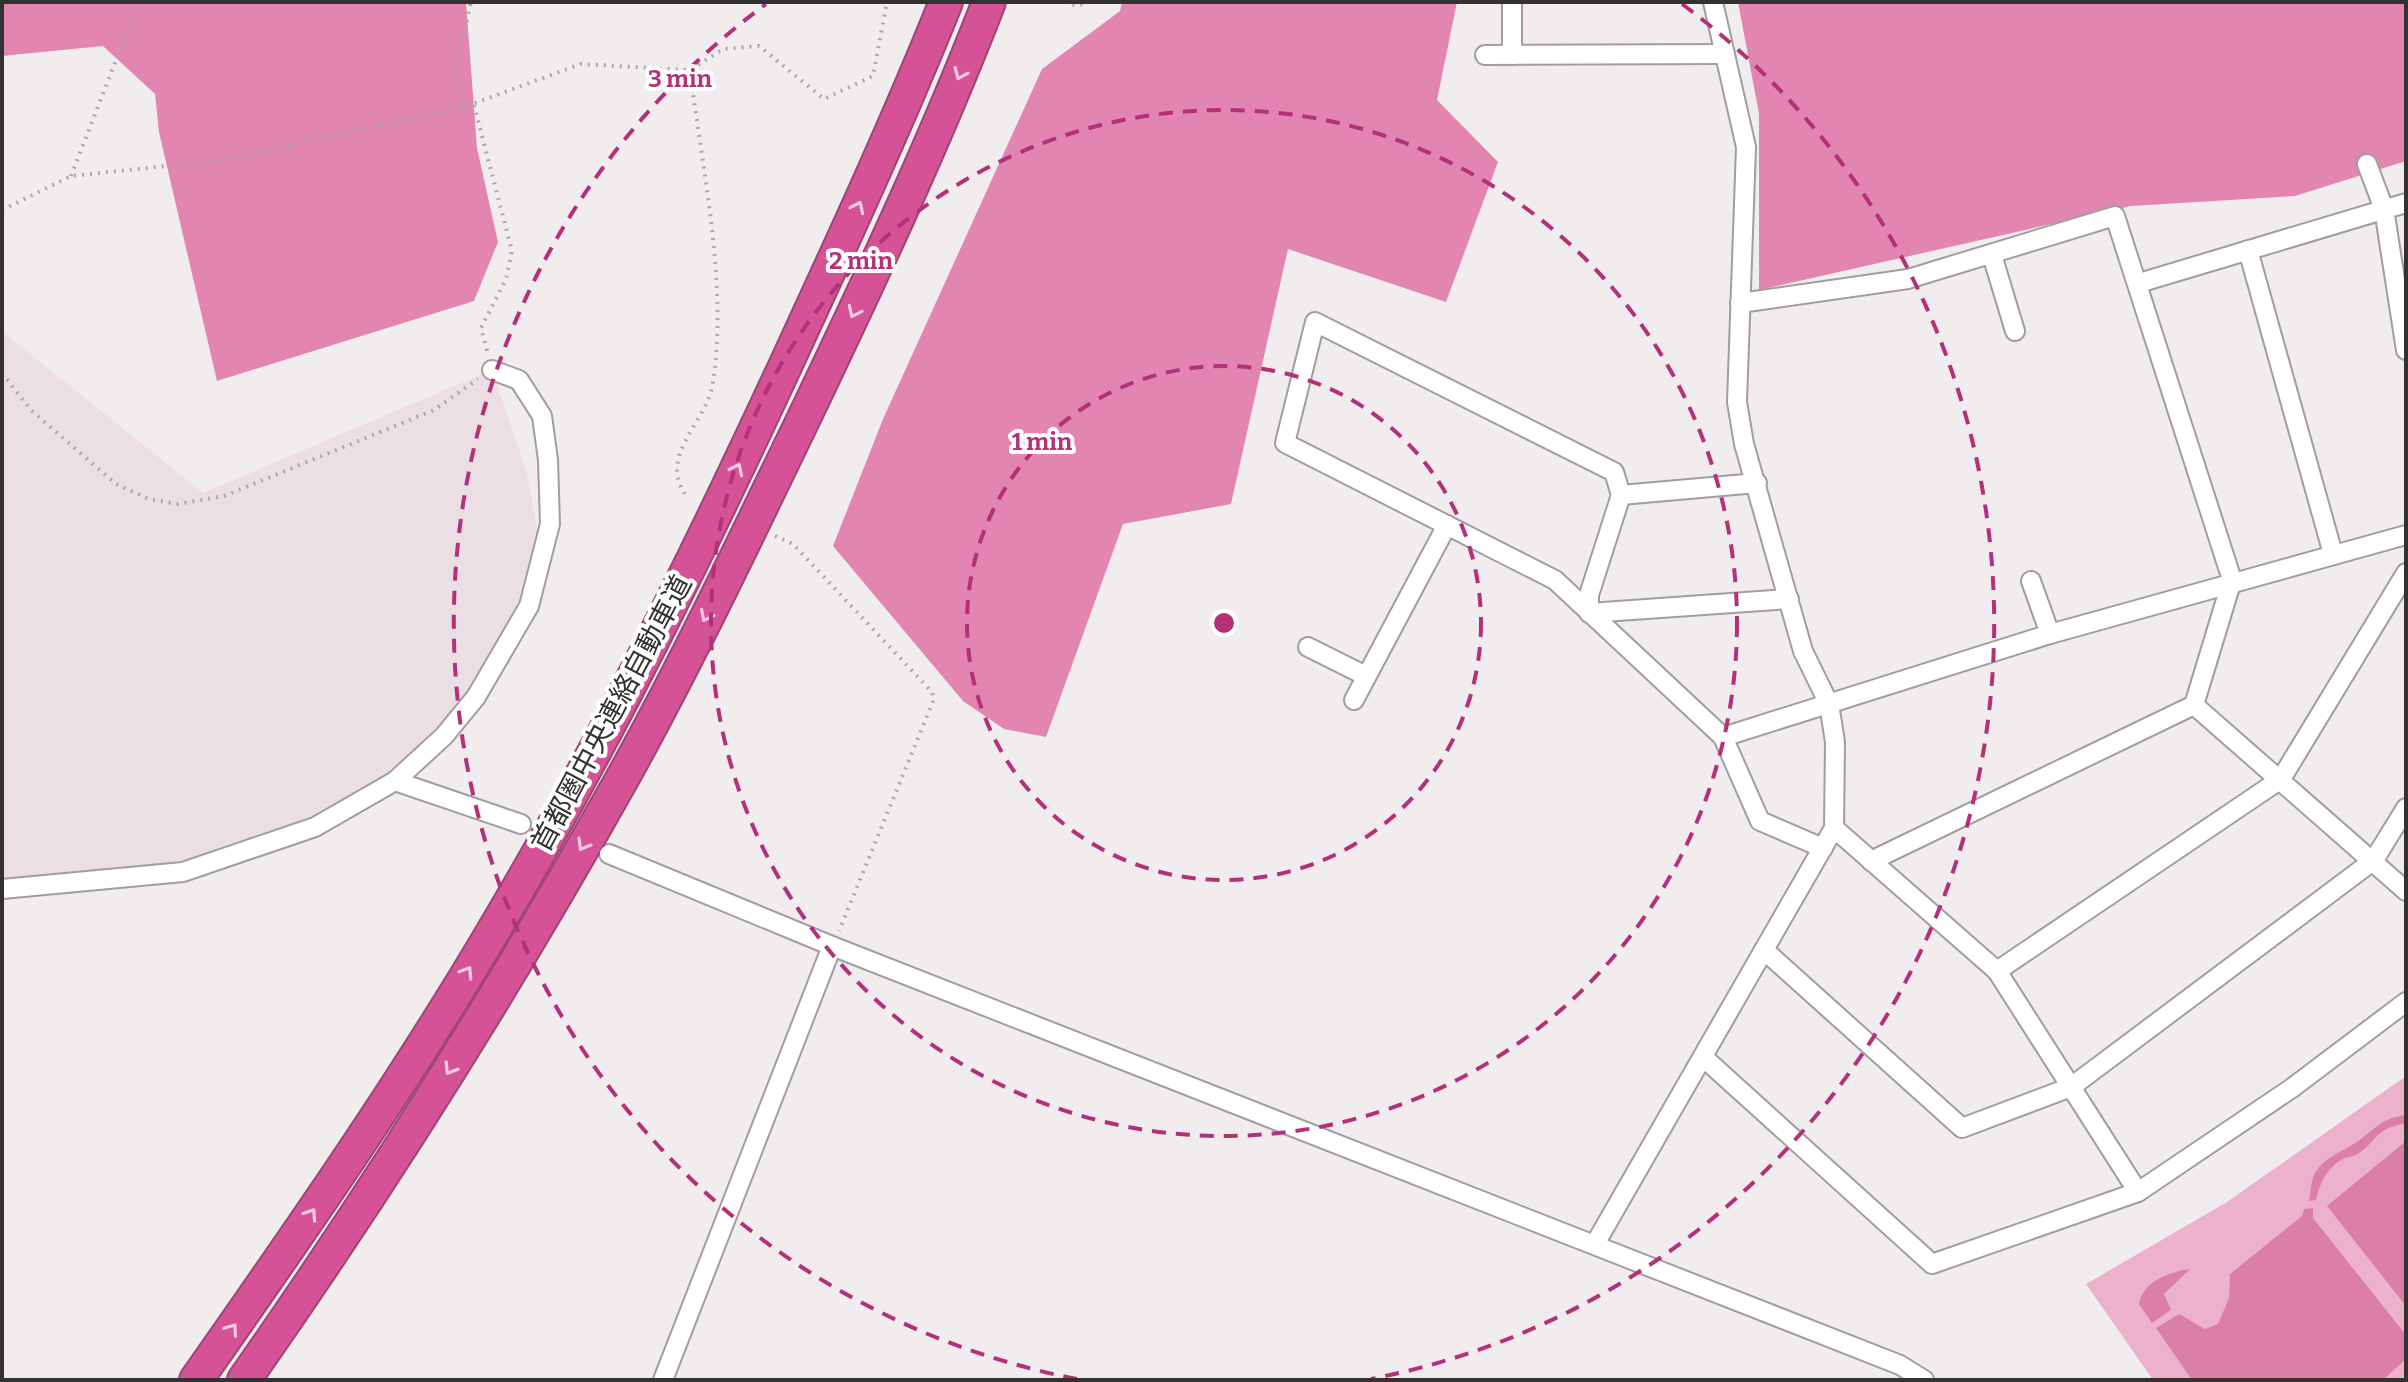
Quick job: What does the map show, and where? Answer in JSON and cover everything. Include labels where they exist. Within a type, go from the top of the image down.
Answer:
[{"type":"highway","name":"首都圏中央連絡自動車道","points":[[196,1380],[394,1089],[501,918],[626,693],[754,435],[865,194],[946,2]]},
{"type":"highway","name":"首都圏中央連絡自動車道","points":[[244,1380],[300,1300],[496,994],[622,777],[741,547],[823,378],[906,199],[989,2]]},
{"type":"street","points":[[1512,2],[1512,55]]},
{"type":"street","points":[[1595,1244],[1834,828],[1835,742],[1829,704],[1803,651],[1744,444],[1737,402],[1746,147],[1713,2]]},
{"type":"street","points":[[1485,55],[1725,54]]},
{"type":"street","points":[[2367,164],[2384,209],[2406,350]]},
{"type":"street","points":[[2139,283],[2406,203]]},
{"type":"street","points":[[1740,303],[1908,279],[2115,216],[2232,580],[2194,705],[1871,861]]},
{"type":"street","points":[[2248,250],[2333,554]]},
{"type":"street","points":[[1992,255],[2015,331]]},
{"type":"street","points":[[1589,613],[1589,595],[1621,495],[1614,472],[1315,322],[1285,443],[1555,580],[1589,613],[1723,737],[1760,821],[1823,848]]},
{"type":"street","points":[[2,889],[183,872],[315,827],[395,781],[444,736],[476,697],[529,606],[550,524],[548,460],[542,416],[519,380],[492,370]]},
{"type":"street","points":[[1621,495],[1757,483]]},
{"type":"street","points":[[1354,700],[1447,525]]},
{"type":"street","points":[[1723,737],[2232,580],[2406,535]]},
{"type":"street","points":[[1997,971],[2281,779],[2406,573]]},
{"type":"street","points":[[2031,581],[2050,634]]},
{"type":"street","points":[[1589,613],[1789,599]]},
{"type":"street","points":[[1308,647],[1366,676]]},
{"type":"street","points":[[2194,705],[2406,891]]},
{"type":"street","points":[[395,781],[521,824]]},
{"type":"street","points":[[1764,950],[1962,1128],[2071,1087],[2374,860],[2406,808]]},
{"type":"street","points":[[1834,828],[1997,971],[2138,1192]]},
{"type":"street","points":[[609,854],[832,946],[1900,1365],[1924,1380]]},
{"type":"street","points":[[663,1380],[832,946]]},
{"type":"street","points":[[1703,1057],[1932,1264],[2138,1192],[2292,1088],[2406,1002]]},
{"type":"path","points":[[71,176],[109,84],[134,14],[134,2]]},
{"type":"path","points":[[464,107],[455,74],[471,2]]},
{"type":"path","points":[[2,210],[71,176],[223,160],[474,105],[581,64],[690,70],[723,49],[759,46],[824,99],[873,76],[887,2]]},
{"type":"path","points":[[1065,2],[1077,6],[1088,2]]},
{"type":"path","points":[[685,494],[675,479],[676,462],[713,387],[719,325],[690,70]]},
{"type":"path","points":[[2,373],[31,410],[116,484],[149,499],[178,504],[224,496],[434,410],[492,370],[481,328],[506,279],[512,251],[474,105]]},
{"type":"path","points":[[775,536],[793,544],[932,692],[934,699],[832,946]]},
{"type":"shaded area","points":[[2,2],[466,2],[477,148],[498,242],[474,301],[217,381],[159,132],[155,94],[103,46],[2,56]]},
{"type":"shaded area","points":[[1122,2],[1457,2],[1437,100],[1498,162],[1446,302],[1288,249],[1231,504],[1123,524],[1046,737],[1004,729],[963,701],[833,546],[883,419],[1042,69],[1120,11]]},
{"type":"shaded area","points":[[1738,2],[2406,2],[2406,161],[2295,196],[2131,206],[1759,290],[1759,114]]},
{"type":"shaded area","points":[[2,331],[203,493],[492,370],[526,470],[543,559],[444,736],[350,804],[183,872],[2,886]]},
{"type":"shaded area","points":[[2406,1076],[2406,1380],[2153,1380],[2086,1284],[2227,1202]]},
{"type":"shaded area","points":[[2406,1115],[2406,1123],[2382,1132],[2358,1154],[2334,1165],[2322,1181],[2316,1200],[2309,1201],[2314,1174],[2320,1166],[2382,1123]]},
{"type":"shaded area","points":[[2406,1141],[2406,1306],[2327,1206]]},
{"type":"shaded area","points":[[2313,1208],[2313,1218],[2406,1335],[2406,1359],[2383,1380],[2192,1380],[2156,1328],[2179,1314],[2205,1329],[2218,1324],[2229,1298],[2230,1274],[2302,1216],[2304,1209]]},
{"type":"shaded area","points":[[2190,1269],[2164,1294],[2171,1310],[2152,1323],[2139,1304],[2146,1289],[2166,1275]]}]
